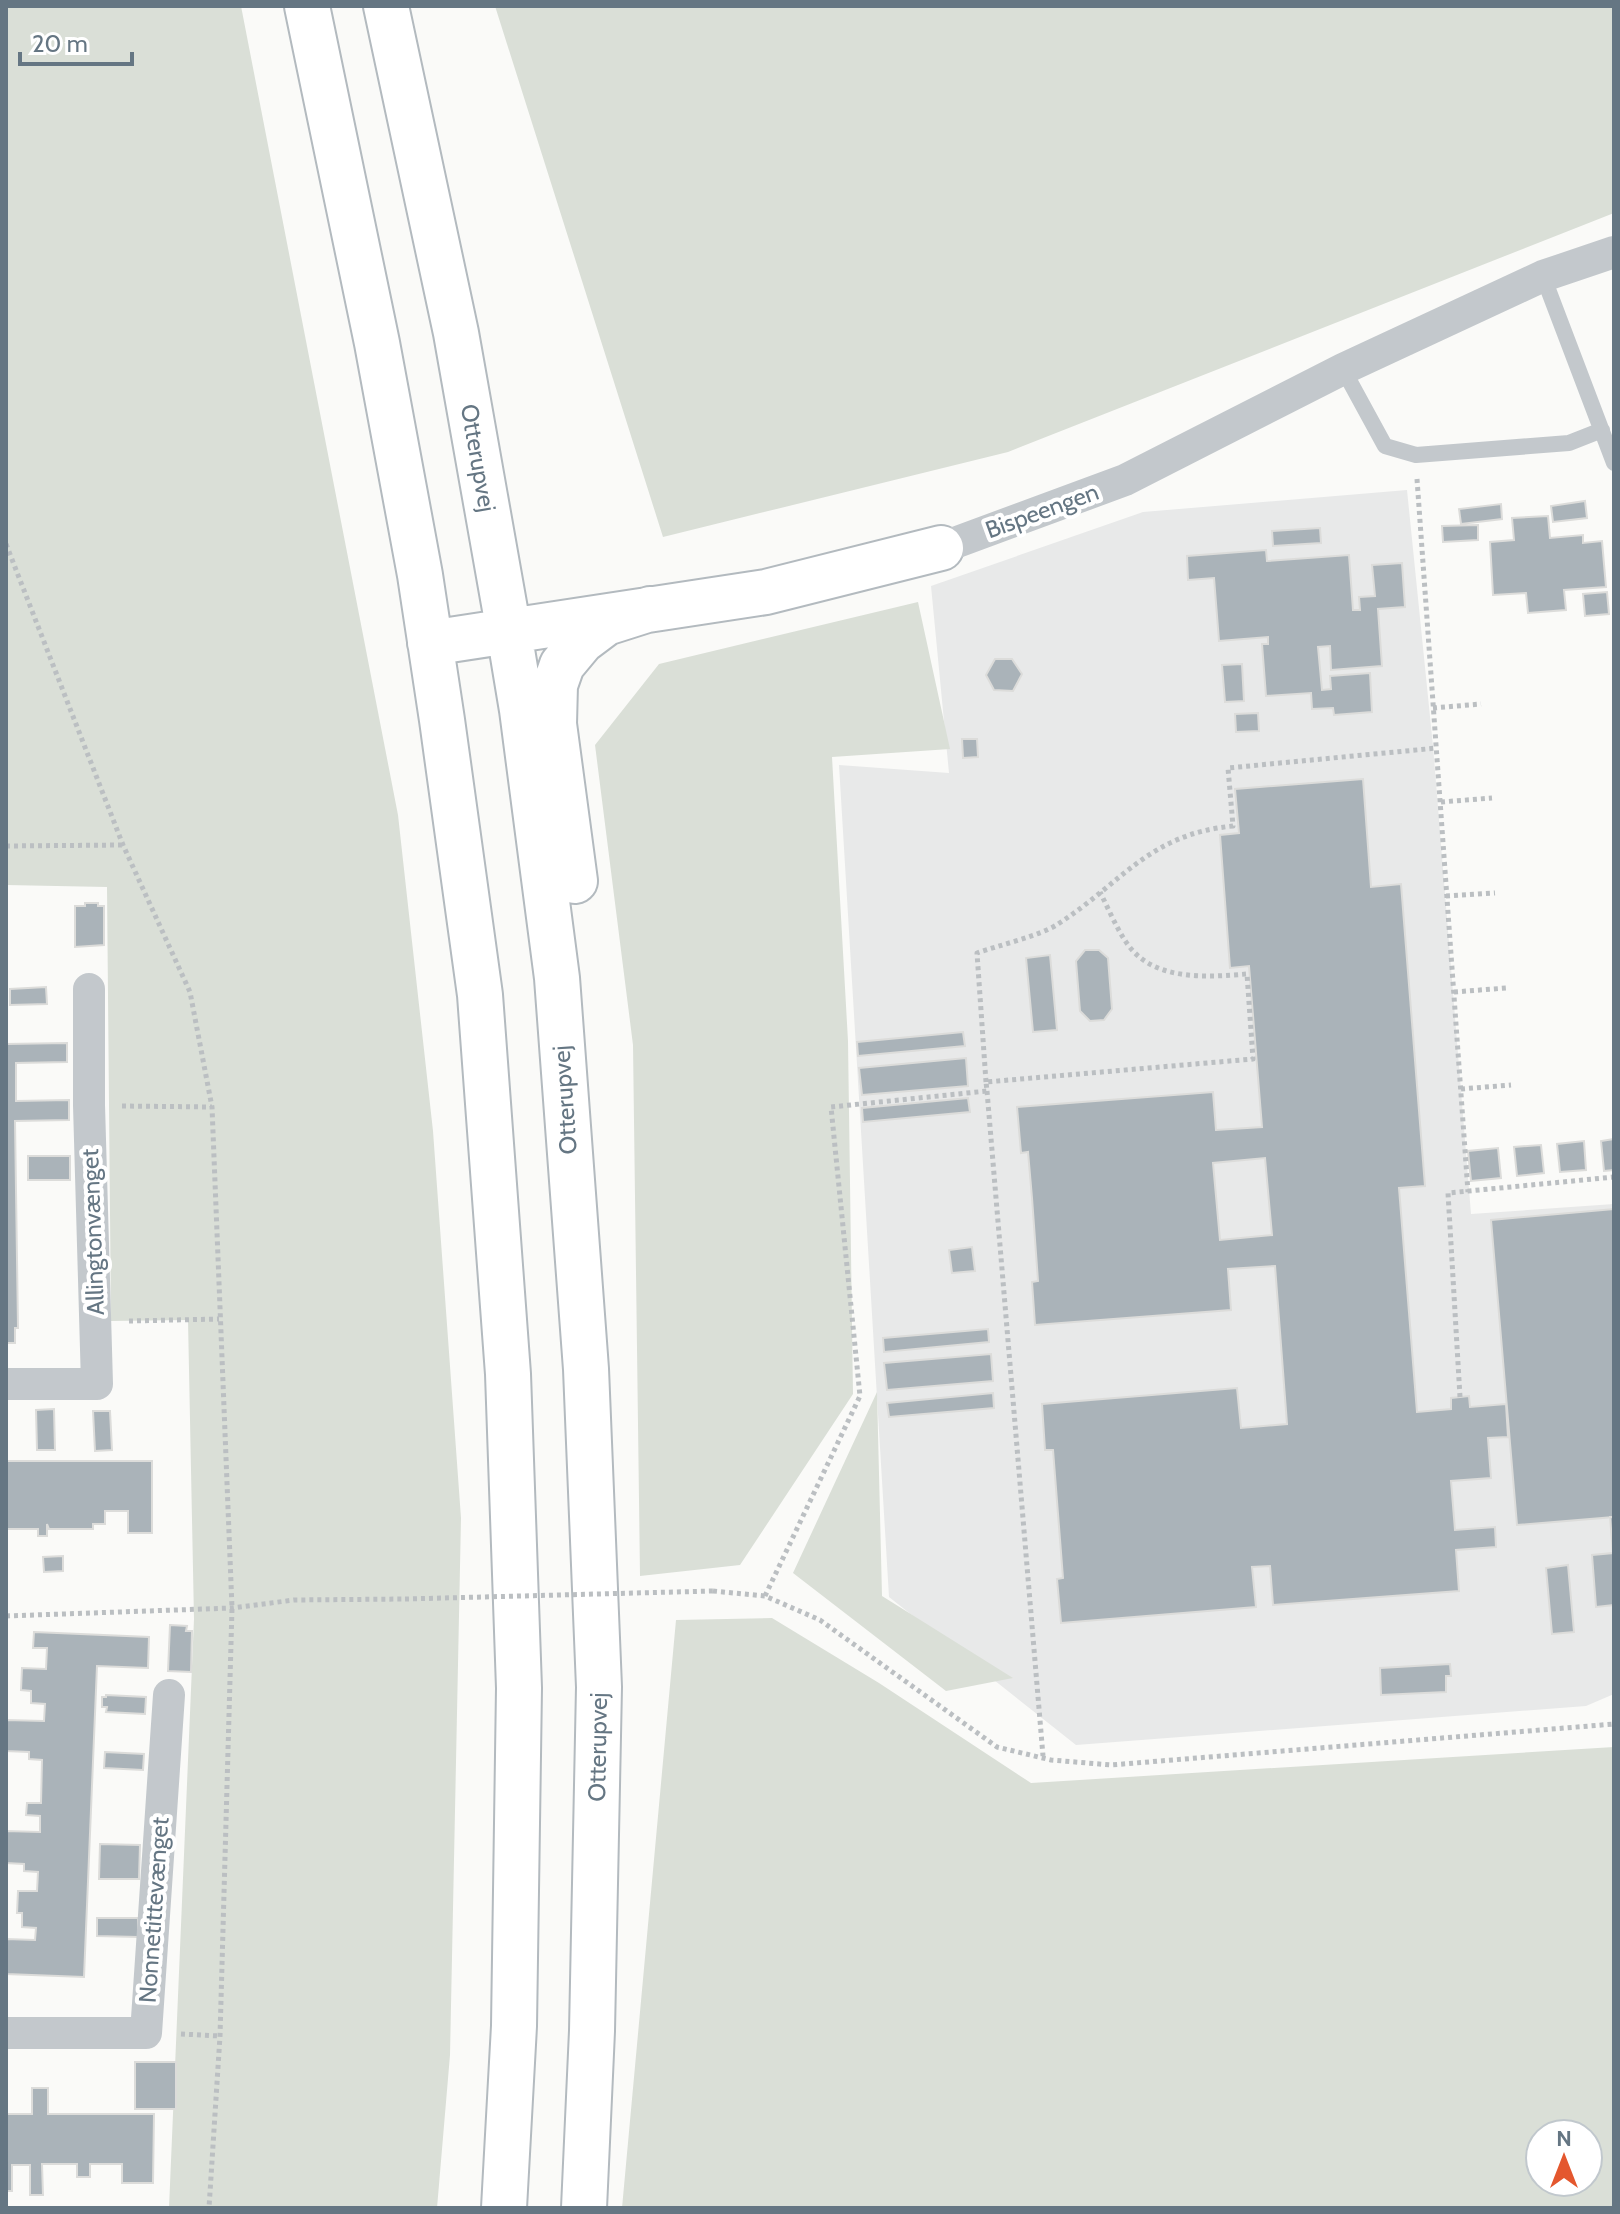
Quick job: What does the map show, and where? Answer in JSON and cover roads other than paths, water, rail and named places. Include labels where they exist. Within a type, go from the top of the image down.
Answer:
[{"type":"main road","points":[[307,6],[380,358],[430,643],[480,995],[508,1374],[519,1688],[514,2026],[504,2208]]},
{"type":"main road","name":"Otterupvej","points":[[386,6],[456,333],[509,632],[557,978],[586,1369],[599,1687],[592,2031],[584,2208]]},
{"type":"main road","name":"Bispeengen","points":[[430,643],[766,592],[941,548]]},
{"type":"main road","points":[[575,1242],[590,1011],[554,724],[555,685],[562,665],[582,641],[606,623],[650,609]]},
{"type":"street","name":"Bispeengen","points":[[941,548],[1125,480],[1343,369],[1543,276],[1614,252]]},
{"type":"street","name":"Allingtonvænget","points":[[6,1384],[97,1384],[89,989]]},
{"type":"street","name":"Nonnetittevænget","points":[[6,2033],[146,2033],[169,1695]]},
{"type":"lane","points":[[1543,276],[1614,463]]},
{"type":"lane","points":[[1343,369],[1385,446],[1416,455],[1569,443],[1602,430]]}]
